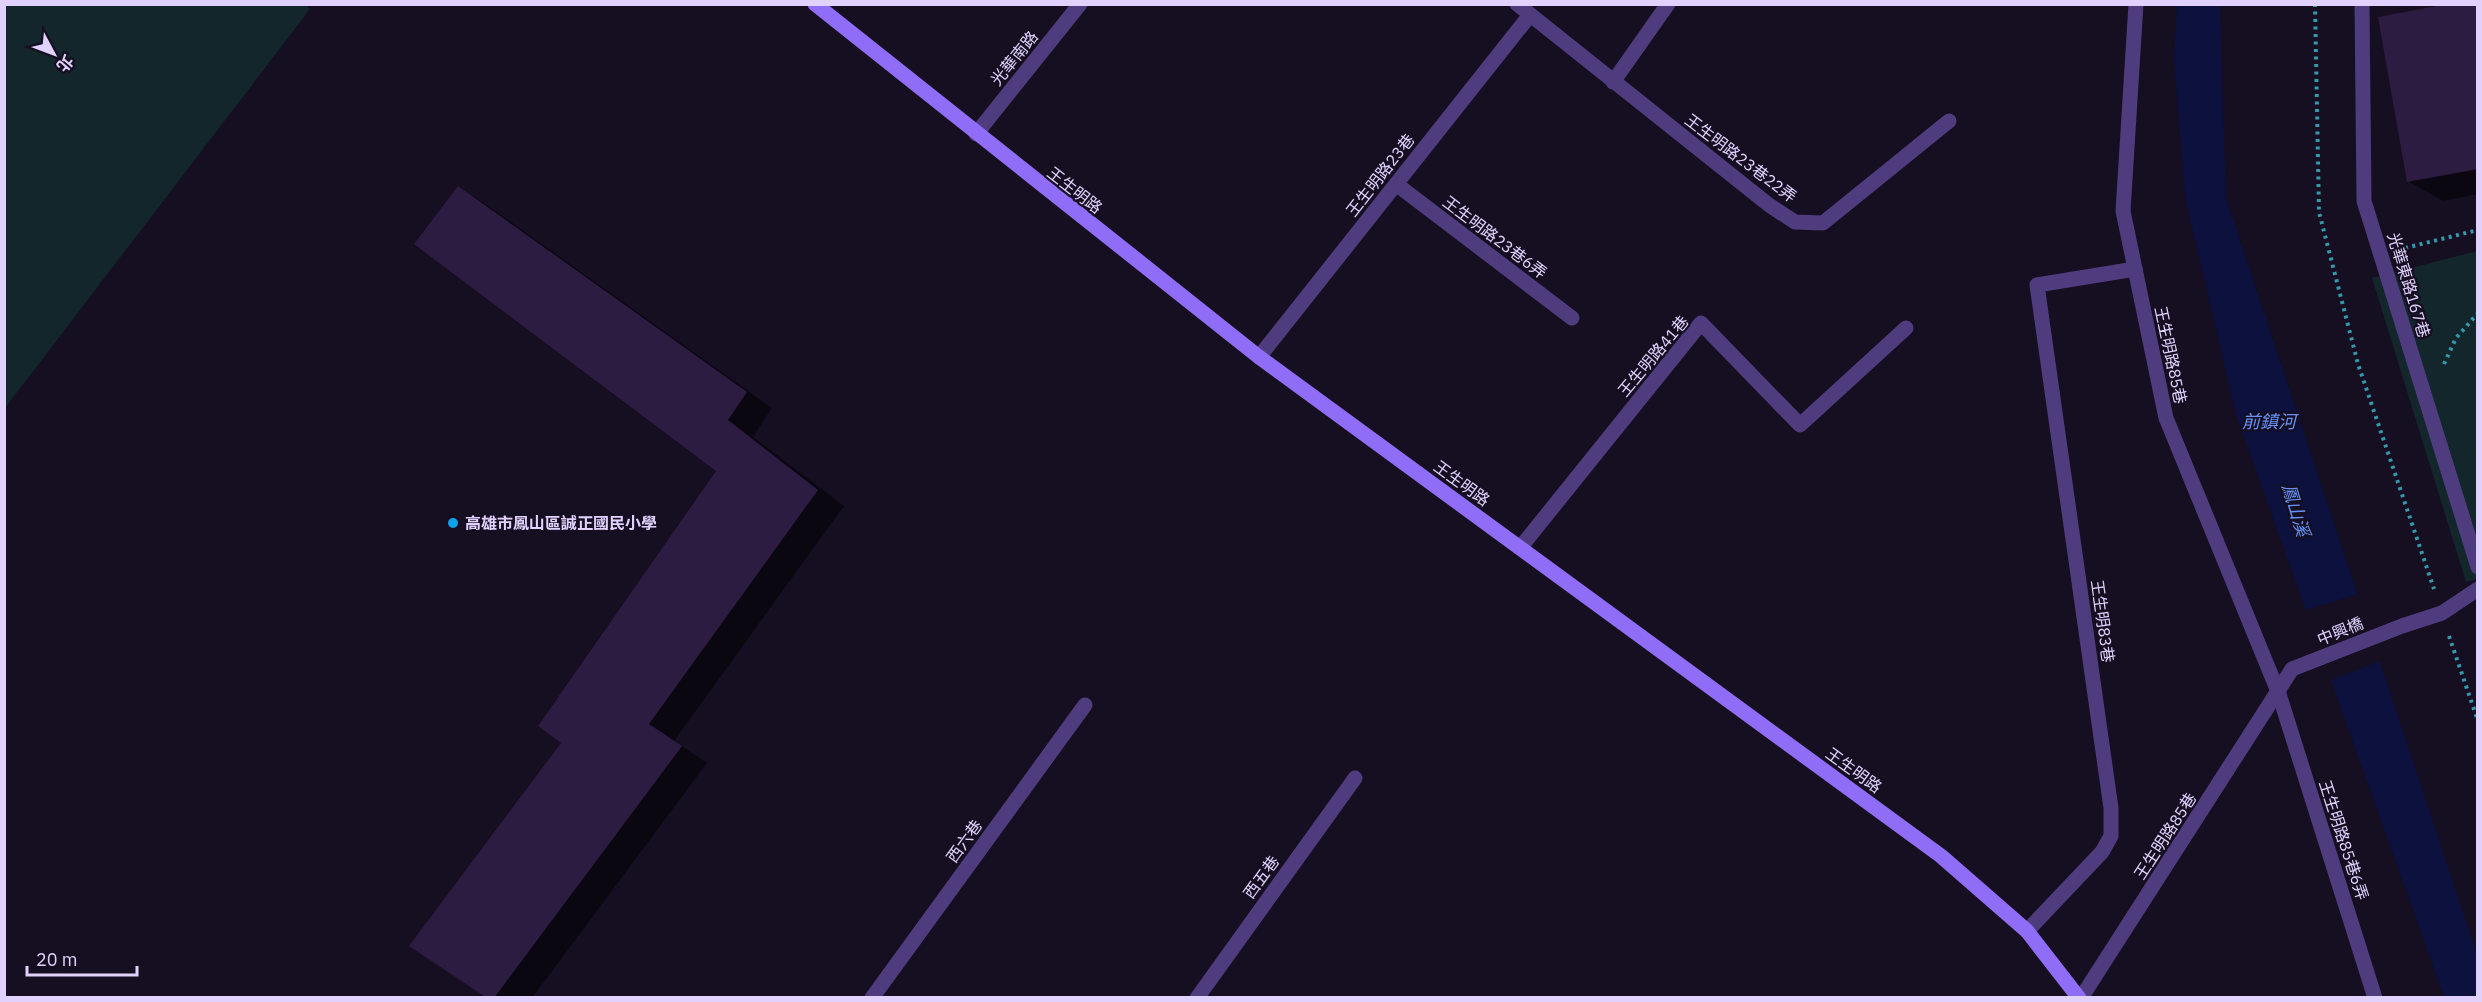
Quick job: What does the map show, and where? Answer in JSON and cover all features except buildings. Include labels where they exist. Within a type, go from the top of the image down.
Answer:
[{"type":"main road","name":"王生明路","points":[[815,4],[1259,357],[1941,856],[2027,931],[2080,998]]},
{"type":"street","name":"光華南路","points":[[976,134],[1080,4]]},
{"type":"street","name":"王生明路23巷22弄","points":[[1517,4],[1768,205],[1795,222],[1823,223],[1949,122]]},
{"type":"street","points":[[1613,82],[1668,4]]},
{"type":"street","name":"王生明路85巷","points":[[2136,4],[2123,211],[2135,269],[2166,418],[2279,694]]},
{"type":"street","name":"光華東路167巷","points":[[2362,4],[2364,201],[2478,567]]},
{"type":"street","name":"王生明路23巷","points":[[1259,357],[1530,15]]},
{"type":"street","name":"王生明路23巷6弄","points":[[1396,184],[1572,318]]},
{"type":"street","name":"王生明83巷","points":[[2027,931],[2102,852],[2111,836],[2111,808],[2037,285],[2135,269]]},
{"type":"street","name":"王生明路41巷","points":[[1520,548],[1701,323],[1800,425],[1906,328]]},
{"type":"street","name":"中興橋","points":[[2292,669],[2402,626],[2442,613],[2478,589]]},
{"type":"street","name":"王生明路85巷","points":[[2080,998],[2279,694],[2292,669]]},
{"type":"street","name":"王生明路85巷6弄","points":[[2279,694],[2375,998]]},
{"type":"street","name":"西六巷","points":[[872,998],[1085,705]]},
{"type":"street","name":"西五巷","points":[[1197,998],[1355,778]]},
{"type":"path","points":[[2315,4],[2319,212],[2358,364],[2478,721]]},
{"type":"path","points":[[2380,254],[2478,230]]},
{"type":"path","points":[[2426,402],[2456,338],[2478,313]]},
{"type":"green space","points":[[5,4],[305,4],[310,9],[5,408]]},
{"type":"green space","points":[[2477,251],[2477,579],[2466,582],[2372,278]]},
{"type":"water","name":"前鎮河","points":[[2177,5],[2220,5],[2226,198],[2477,954],[2477,997],[2444,997],[2236,415],[2185,197],[2174,59]]},
{"type":"pier","points":[[2361,593],[2383,660],[2328,681],[2303,611]]},
{"type":"place","name":"高雄市鳳山區誠正國民小學","points":[[453,523]]},
{"type":"water label","name":"鳳山溪","points":[[2296,510]]}]
